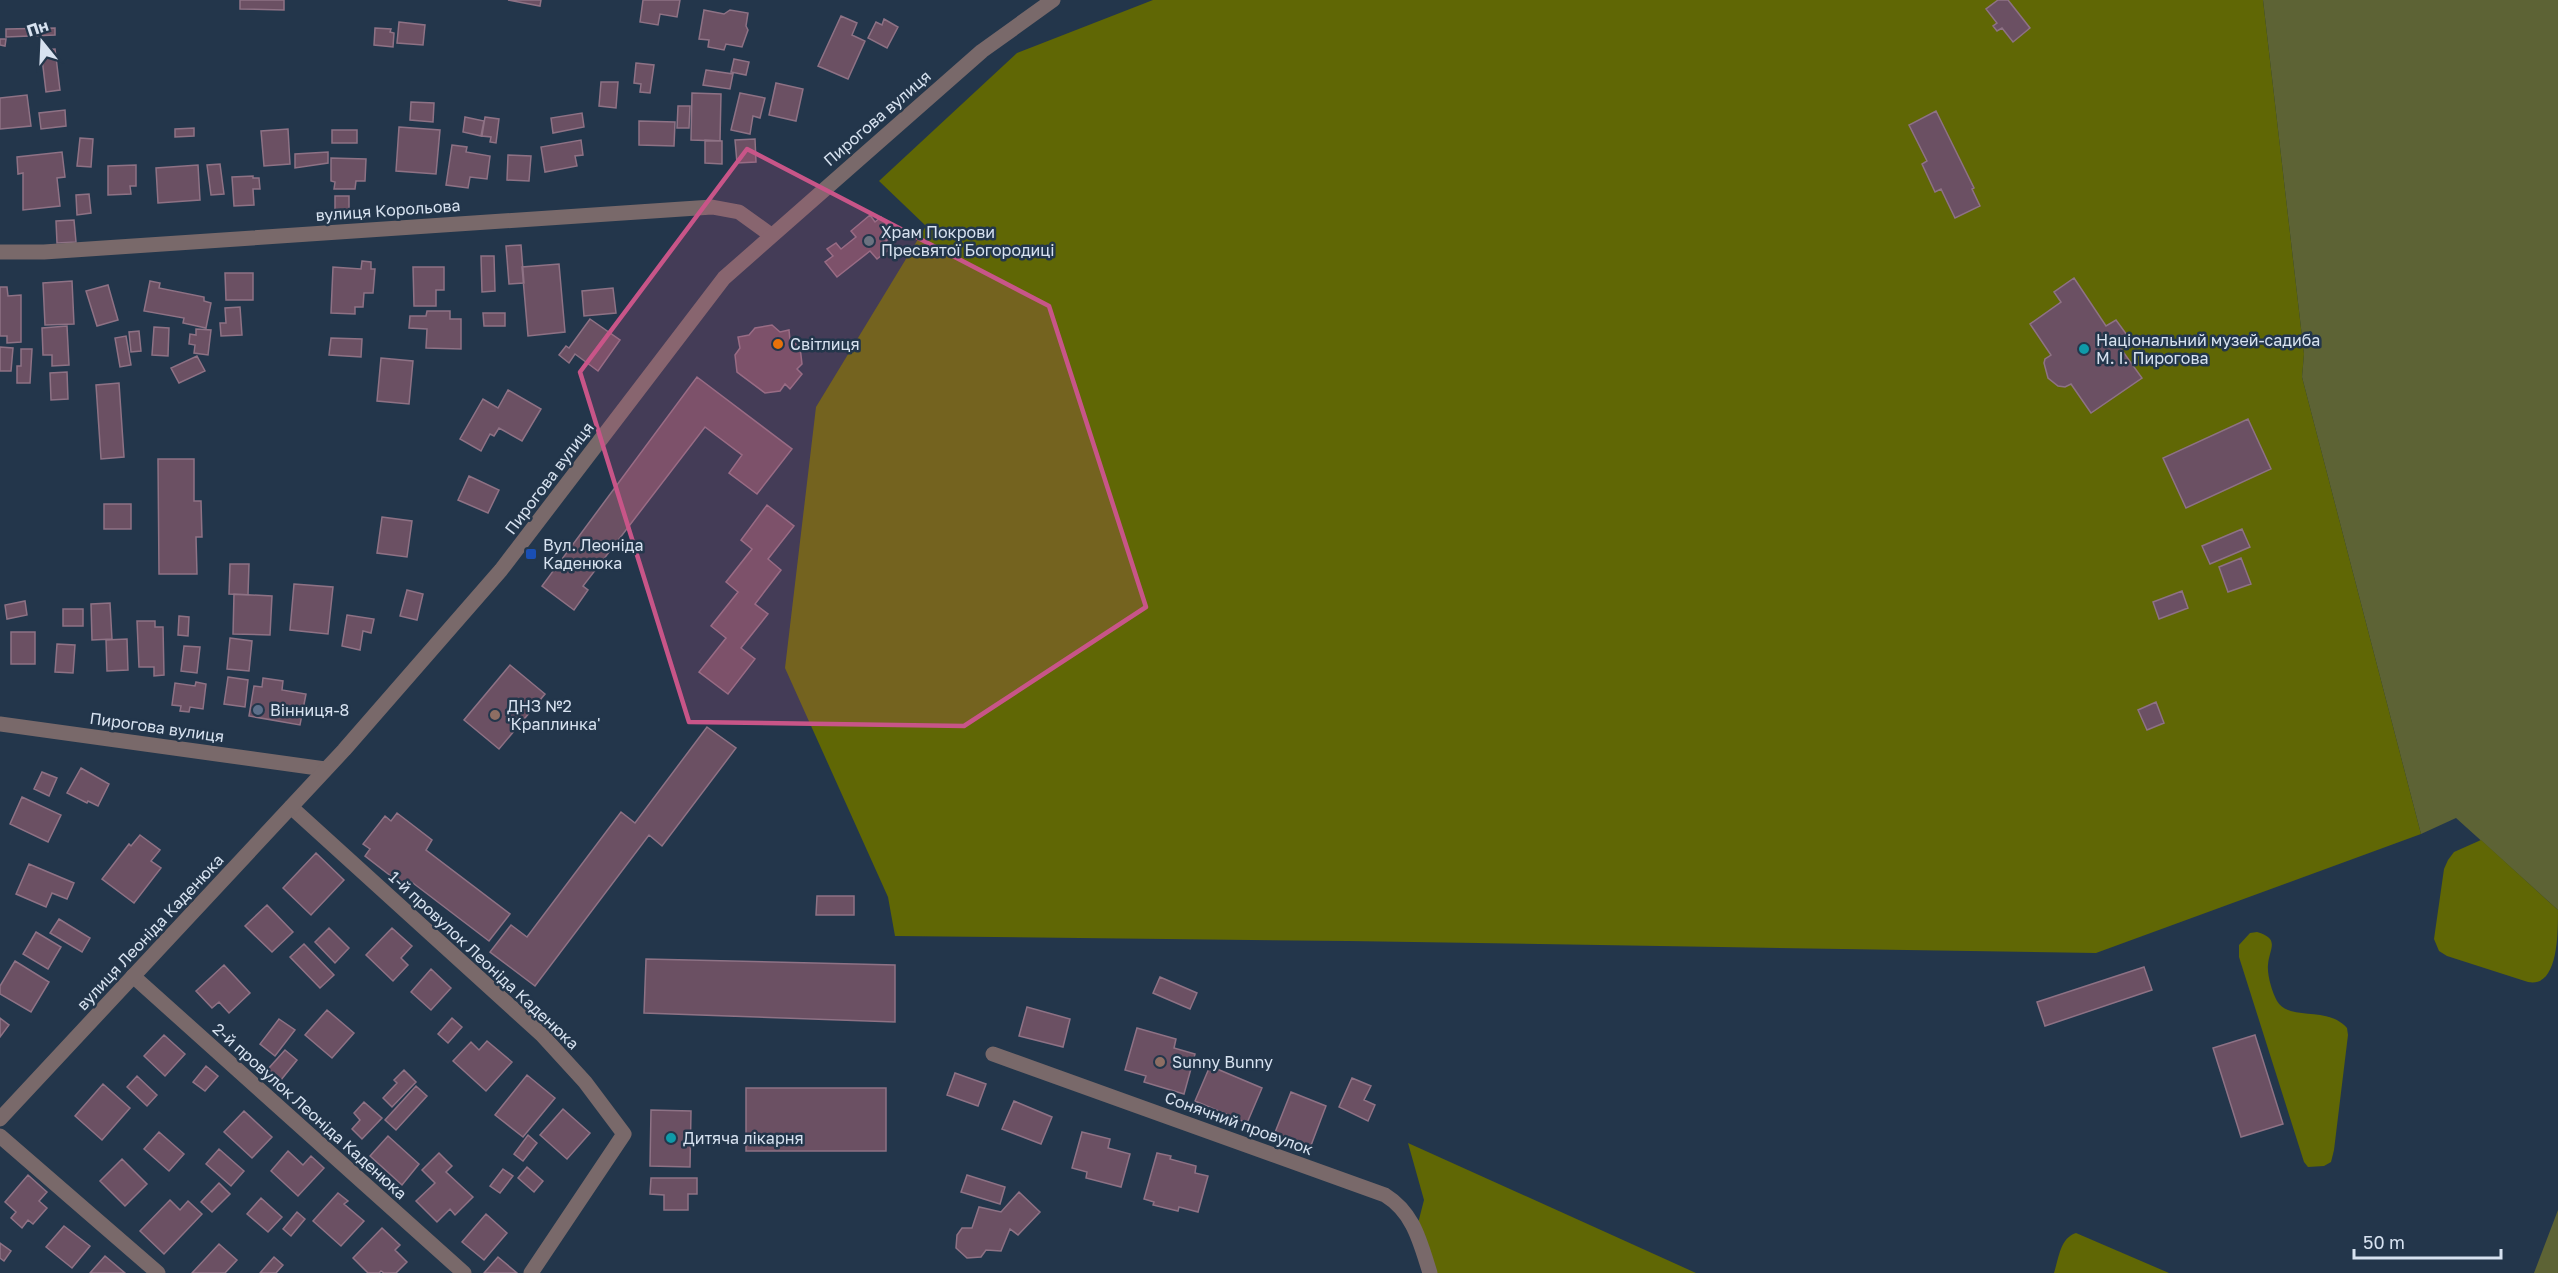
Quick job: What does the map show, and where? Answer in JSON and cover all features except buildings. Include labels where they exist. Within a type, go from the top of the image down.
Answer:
[{"type":"street","name":"Пирогова вулиця","points":[[0,724],[325,769],[508,562],[710,294],[742,259],[982,51],[1050,1]]},
{"type":"street","name":"вулиця Корольова","points":[[0,252],[56,252],[712,207],[739,212],[771,235]]},
{"type":"street","name":"вулиця Леоніда Каденюка","points":[[0,1119],[325,769]]},
{"type":"street","name":"1-й провулок Леоніда Каденюка","points":[[291,807],[542,1035],[585,1082],[624,1134],[531,1273]]},
{"type":"street","name":"2-й провулок Леоніда Каденюка","points":[[133,976],[464,1273]]},
{"type":"street","name":"Сонячний провулок","points":[[993,1054],[1385,1195],[1411,1220],[1430,1273]]},
{"type":"street","points":[[0,1136],[159,1273]]},
{"type":"highlighted area","points":[[747,149],[1049,306],[1146,607],[964,726],[689,722],[580,372]]},
{"type":"green space","points":[[1153,0],[2263,0],[2304,354],[2302,377],[2421,834],[2096,953],[895,936],[888,897],[785,668],[816,407],[926,226],[879,181],[1017,53]]},
{"type":"green space","points":[[2263,0],[2558,0],[2558,910],[2456,818],[2421,834],[2302,377],[2304,354]]},
{"type":"green space","points":[[2481,840],[2558,910],[2558,933],[2554,958],[2545,977],[2538,982],[2528,982],[2447,956],[2439,951],[2434,939],[2444,869],[2448,860],[2454,852]]},
{"type":"green space","points":[[2257,932],[2271,941],[2269,978],[2277,1001],[2290,1011],[2329,1017],[2339,1021],[2347,1028],[2334,1150],[2331,1162],[2324,1166],[2308,1167],[2304,1162],[2239,957],[2239,945],[2250,933]]},
{"type":"green space","points":[[1408,1143],[1696,1273],[1430,1273],[1416,1231],[1424,1200]]},
{"type":"green space","points":[[2558,1210],[2558,1273],[2534,1273]]},
{"type":"green space","points":[[2076,1233],[2169,1273],[2054,1273],[2063,1244]]},
{"type":"place","name":"Храм Покрови Пресвятої Богородиці","points":[[869,241]]},
{"type":"place","name":"Світлиця","points":[[778,344]]},
{"type":"place","name":"Національний музей-садиба М. І. Пирогова","points":[[2084,349]]},
{"type":"place","name":"Вул. Леоніда Каденюка","points":[[531,554]]},
{"type":"place","name":"Вінниця-8","points":[[258,710]]},
{"type":"place","name":"ДНЗ №2 'Краплинка'","points":[[495,715]]},
{"type":"place","name":"Sunny Bunny","points":[[1160,1062]]},
{"type":"place","name":"Дитяча лікарня","points":[[671,1138]]}]
